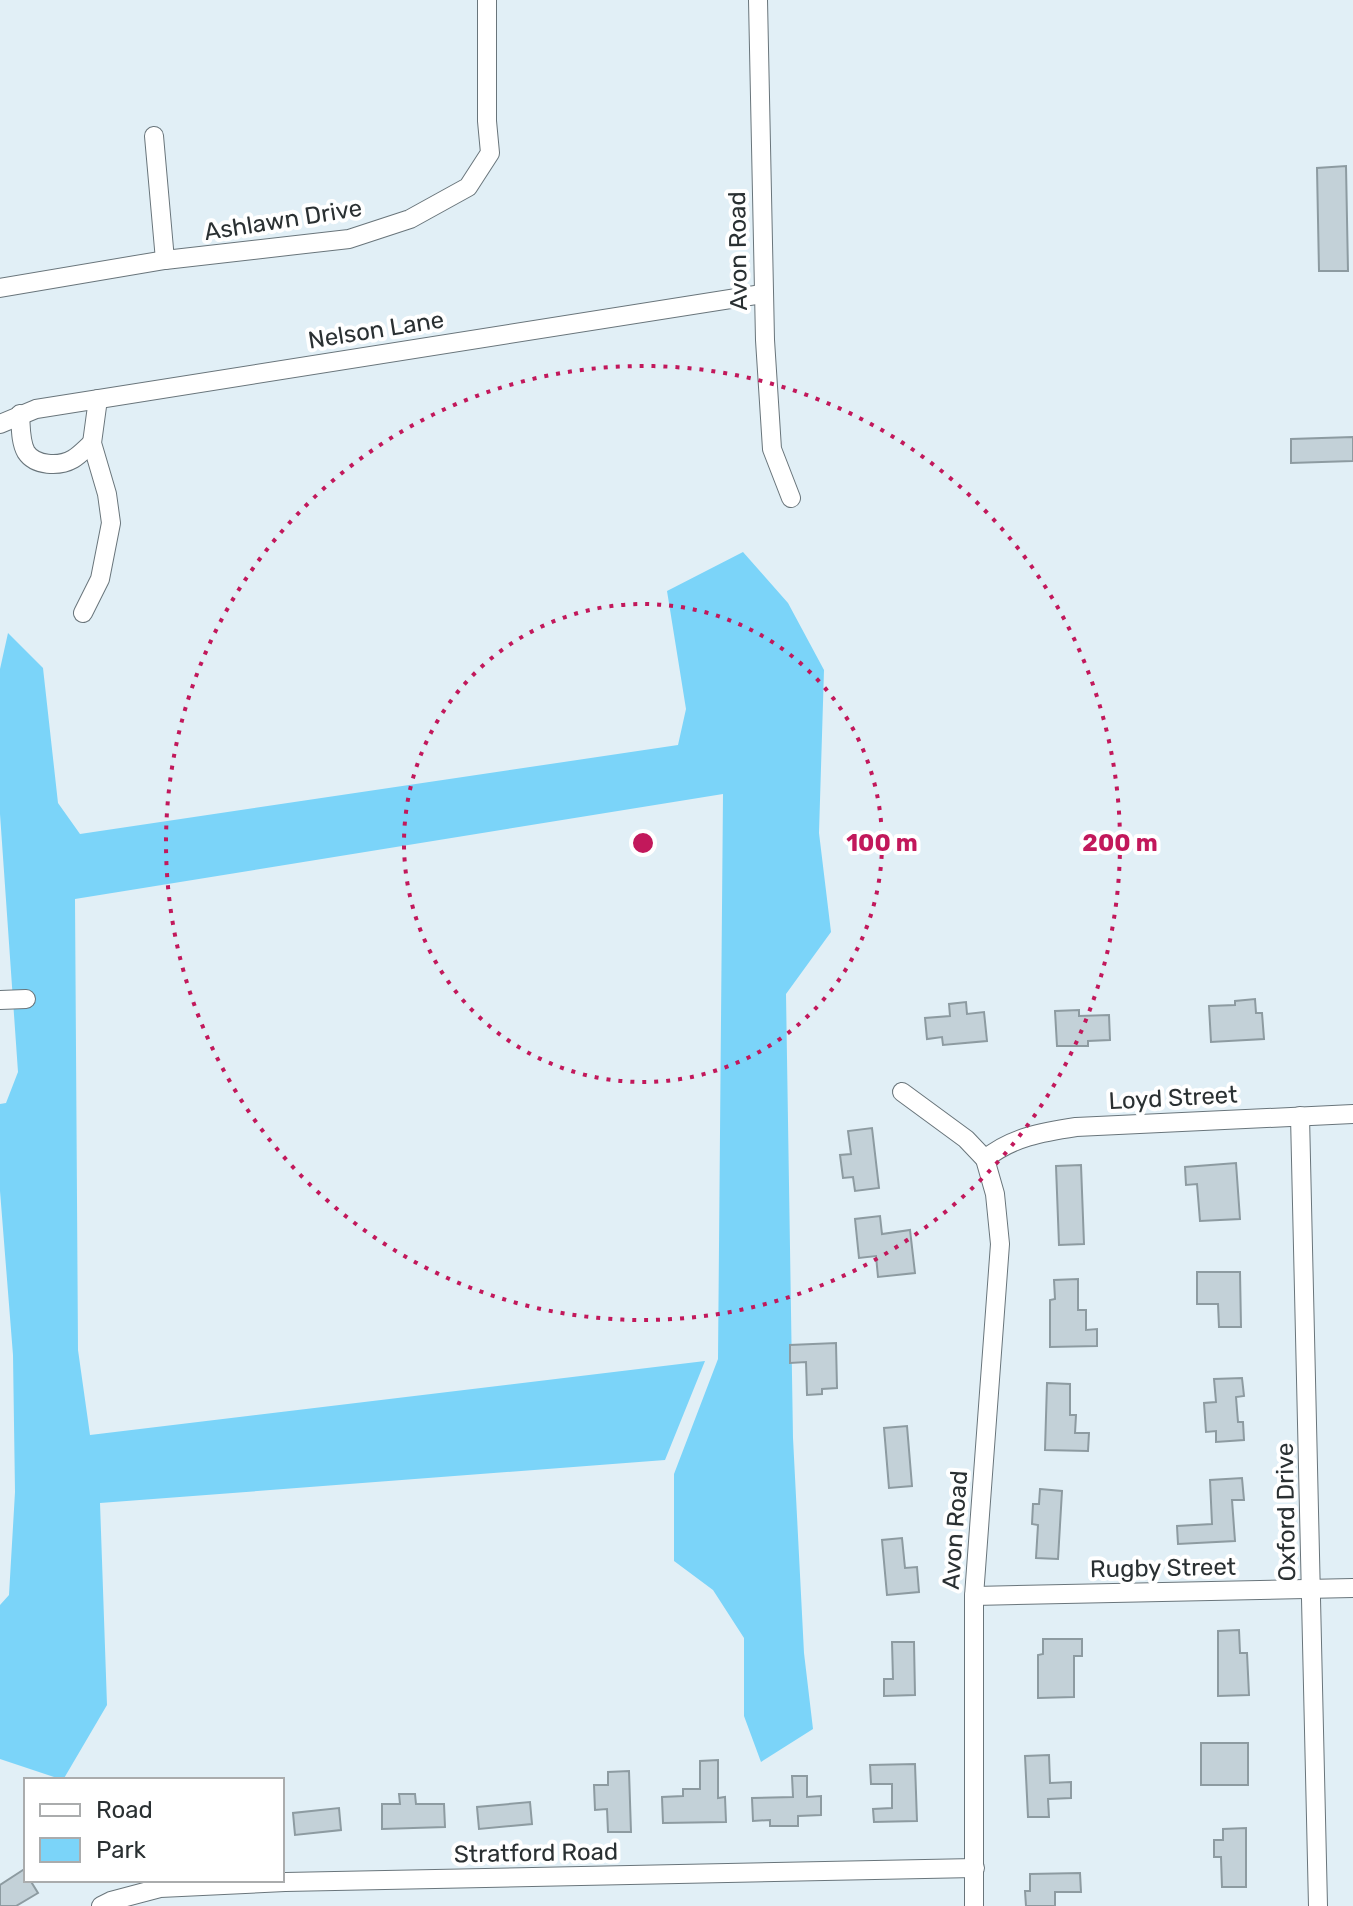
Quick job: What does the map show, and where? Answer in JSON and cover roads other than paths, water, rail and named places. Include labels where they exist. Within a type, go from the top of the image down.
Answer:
[{"type":"street","name":"Ashlawn Drive","points":[[0,288],[165,260],[349,239],[410,219],[468,187],[490,153],[487,0]]},
{"type":"street","name":"Avon Road","points":[[758,0],[762,294],[772,449],[791,498]]},
{"type":"street","points":[[154,136],[165,260]]},
{"type":"street","name":"Nelson Lane","points":[[0,424],[20,414],[98,399],[762,294]]},
{"type":"street","points":[[83,613],[100,579],[111,523],[107,494],[92,443],[98,399]]},
{"type":"street","points":[[20,414],[26,452],[38,462],[53,465],[71,461],[92,443]]},
{"type":"street","points":[[0,1000],[26,999]]},
{"type":"street","points":[[902,1092],[966,1139],[992,1153]]},
{"type":"street","name":"Loyd Street","points":[[992,1153],[1035,1133],[1076,1127],[1353,1114]]},
{"type":"street","name":"Oxford Drive","points":[[1300,1116],[1318,1906]]},
{"type":"street","name":"Avon Road","points":[[974,1906],[974,1596],[1000,1244],[992,1153]]},
{"type":"street","name":"Rugby Street","points":[[974,1596],[1353,1588]]},
{"type":"street","name":"Stratford Road","points":[[101,1906],[160,1888],[285,1882],[975,1868]]}]
